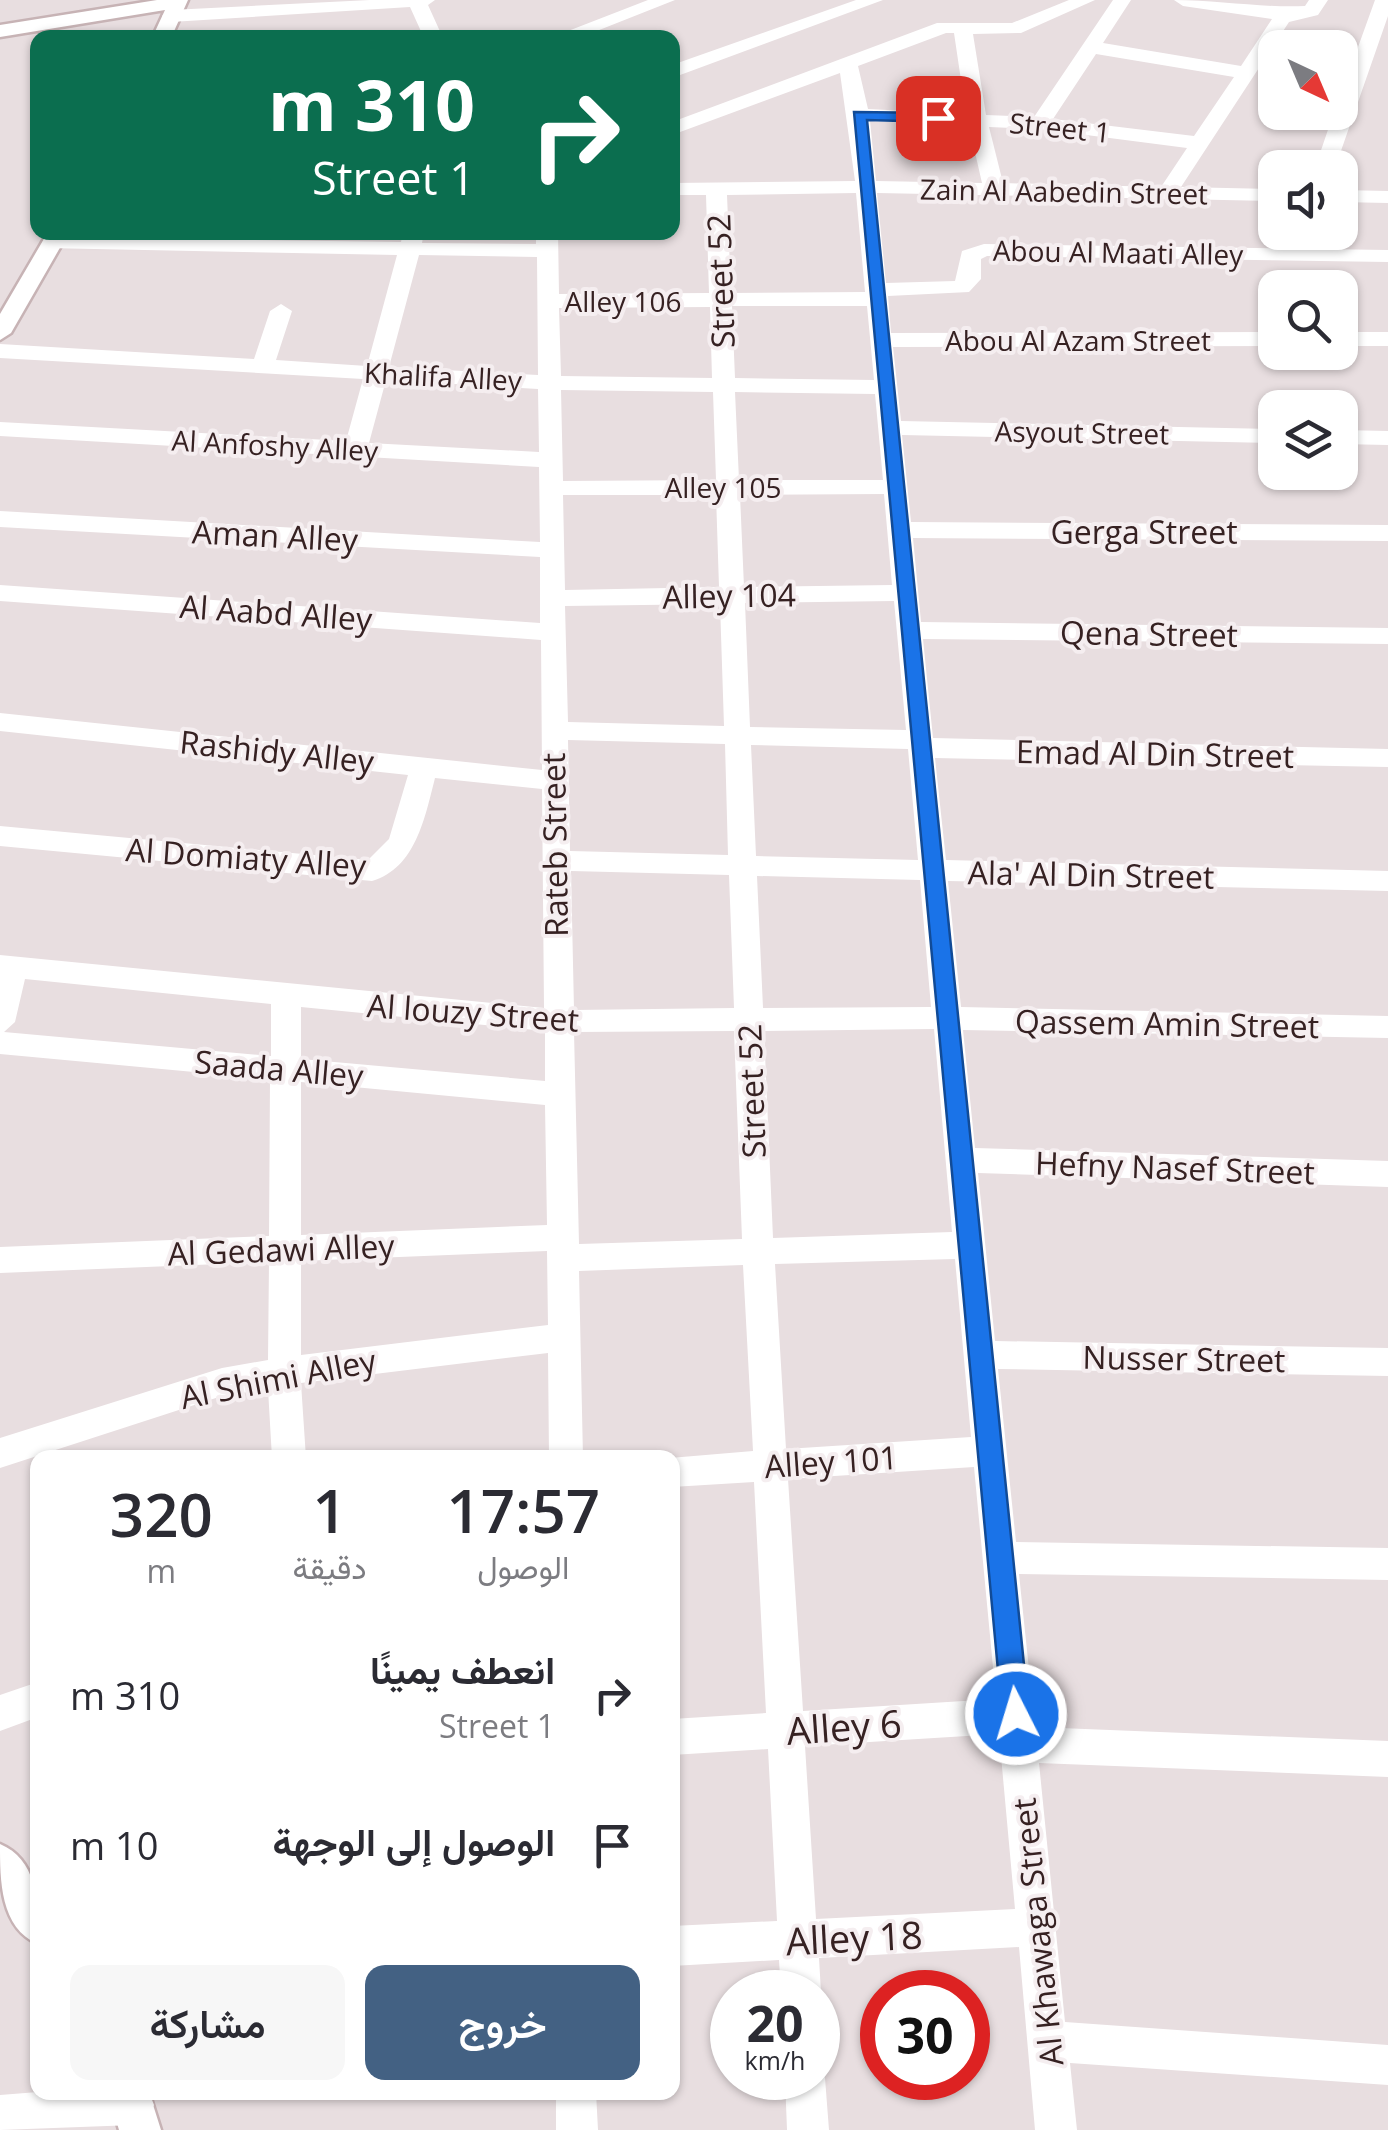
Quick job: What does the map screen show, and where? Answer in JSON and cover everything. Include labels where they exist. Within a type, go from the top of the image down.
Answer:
[{"type":"street","points":[[0,11],[84,0]]},
{"type":"street","points":[[0,31],[176,6],[420,0],[431,30]]},
{"type":"street","points":[[582,30],[666,0]]},
{"type":"street","points":[[680,69],[874,0]]},
{"type":"street","points":[[680,126],[937,30],[962,26],[1014,29],[1086,0]]},
{"type":"street","points":[[1040,124],[1122,0]]},
{"type":"street","points":[[1183,0],[1285,14],[1311,11],[1319,0]]},
{"type":"street","points":[[1332,150],[1384,0]]},
{"type":"street","points":[[165,30],[176,6]]},
{"type":"street","points":[[1167,193],[1285,14]]},
{"type":"street","points":[[962,26],[977,119],[994,190]]},
{"type":"street","points":[[1091,46],[1246,73]]},
{"type":"street","name":"Al Khawaga Street","points":[[848,63],[859,115],[1056,2130]]},
{"type":"street","name":"Street 1","points":[[859,115],[1040,124],[1200,143]]},
{"type":"street","name":"Zain Al Aabedin Street","points":[[680,189],[866,187],[1258,195]]},
{"type":"street","name":"Street 52","points":[[716,188],[758,1252],[800,1970]]},
{"type":"street","points":[[1358,197],[1388,198]]},
{"type":"street","points":[[0,333],[55,240]]},
{"type":"street","points":[[294,240],[547,242]]},
{"type":"street","points":[[356,450],[413,241]]},
{"type":"street","name":"Rateb Street","points":[[547,242],[566,1450]]},
{"type":"street","name":"Abou Al Maati Alley","points":[[877,294],[961,287],[970,278],[970,256],[984,250],[1388,256]]},
{"type":"street","name":"Alley 106","points":[[548,301],[877,294]]},
{"type":"street","points":[[263,366],[281,311]]},
{"type":"street","points":[[1358,339],[1388,339]]},
{"type":"street","name":"Abou Al Azam Street","points":[[881,340],[1258,340]]},
{"type":"street","name":"Khalifa Alley","points":[[0,351],[549,383],[886,387]]},
{"type":"street","name":"Asyout Street","points":[[890,428],[1258,436]]},
{"type":"street","name":"Al Anfoshy Alley","points":[[0,429],[356,450],[550,474]]},
{"type":"street","points":[[1358,437],[1388,438]]},
{"type":"street","name":"Alley 105","points":[[550,474],[727,488],[896,487]]},
{"type":"street","name":"Aman Alley","points":[[0,519],[551,550]]},
{"type":"street","name":"Gerga Street","points":[[900,530],[1388,533]]},
{"type":"street","name":"Al Aabd Alley","points":[[0,593],[552,632]]},
{"type":"street","name":"Alley 104","points":[[551,598],[906,593]]},
{"type":"street","name":"Qena Street","points":[[910,630],[1388,636]]},
{"type":"street","name":"Rashidy Alley","points":[[0,722],[554,780]]},
{"type":"street","name":"Emad Al Din Street","points":[[553,731],[1388,758]]},
{"type":"street","name":"Al Domiaty Alley","points":[[0,836],[372,871],[388,864],[398,852],[424,768]]},
{"type":"street","name":"Ala' Al Din Street","points":[[554,861],[1388,881]]},
{"type":"street","points":[[0,1022],[7,967]]},
{"type":"street","name":"Al louzy Street","points":[[7,967],[286,997],[557,1020],[947,1018]]},
{"type":"street","points":[[286,997],[284,1370],[289,1450]]},
{"type":"street","name":"Qassem Amin Street","points":[[947,1018],[1388,1027]]},
{"type":"street","name":"Saada Alley","points":[[0,1043],[558,1094]]},
{"type":"street","name":"Hefny Nasef Street","points":[[962,1160],[1388,1174]]},
{"type":"street","name":"Al Gedawi Alley","points":[[0,1260],[284,1248],[758,1252],[970,1246]]},
{"type":"street","name":"Al Shimi Alley","points":[[0,1453],[222,1382],[284,1370],[564,1337]]},
{"type":"street","name":"Nusser Street","points":[[980,1354],[1388,1362]]},
{"type":"street","name":"Alley 101","points":[[680,1471],[990,1451]]},
{"type":"street","points":[[1001,1558],[1388,1564]]},
{"type":"street","points":[[0,1713],[30,1702]]},
{"type":"street","name":"Alley 6","points":[[680,1736],[786,1729],[1017,1729],[1388,1759]]},
{"type":"street","points":[[0,1863],[30,1912]]},
{"type":"street","name":"Alley 18","points":[[680,1946],[1036,1926]]},
{"type":"street","points":[[1047,2041],[1388,2065]]},
{"type":"street","points":[[576,2100],[577,2130]]},
{"type":"street","points":[[806,2100],[808,2130]]},
{"type":"street","points":[[0,2116],[134,2109]]},
{"type":"route","points":[[938,118],[859,115],[1016,1714]]}]
